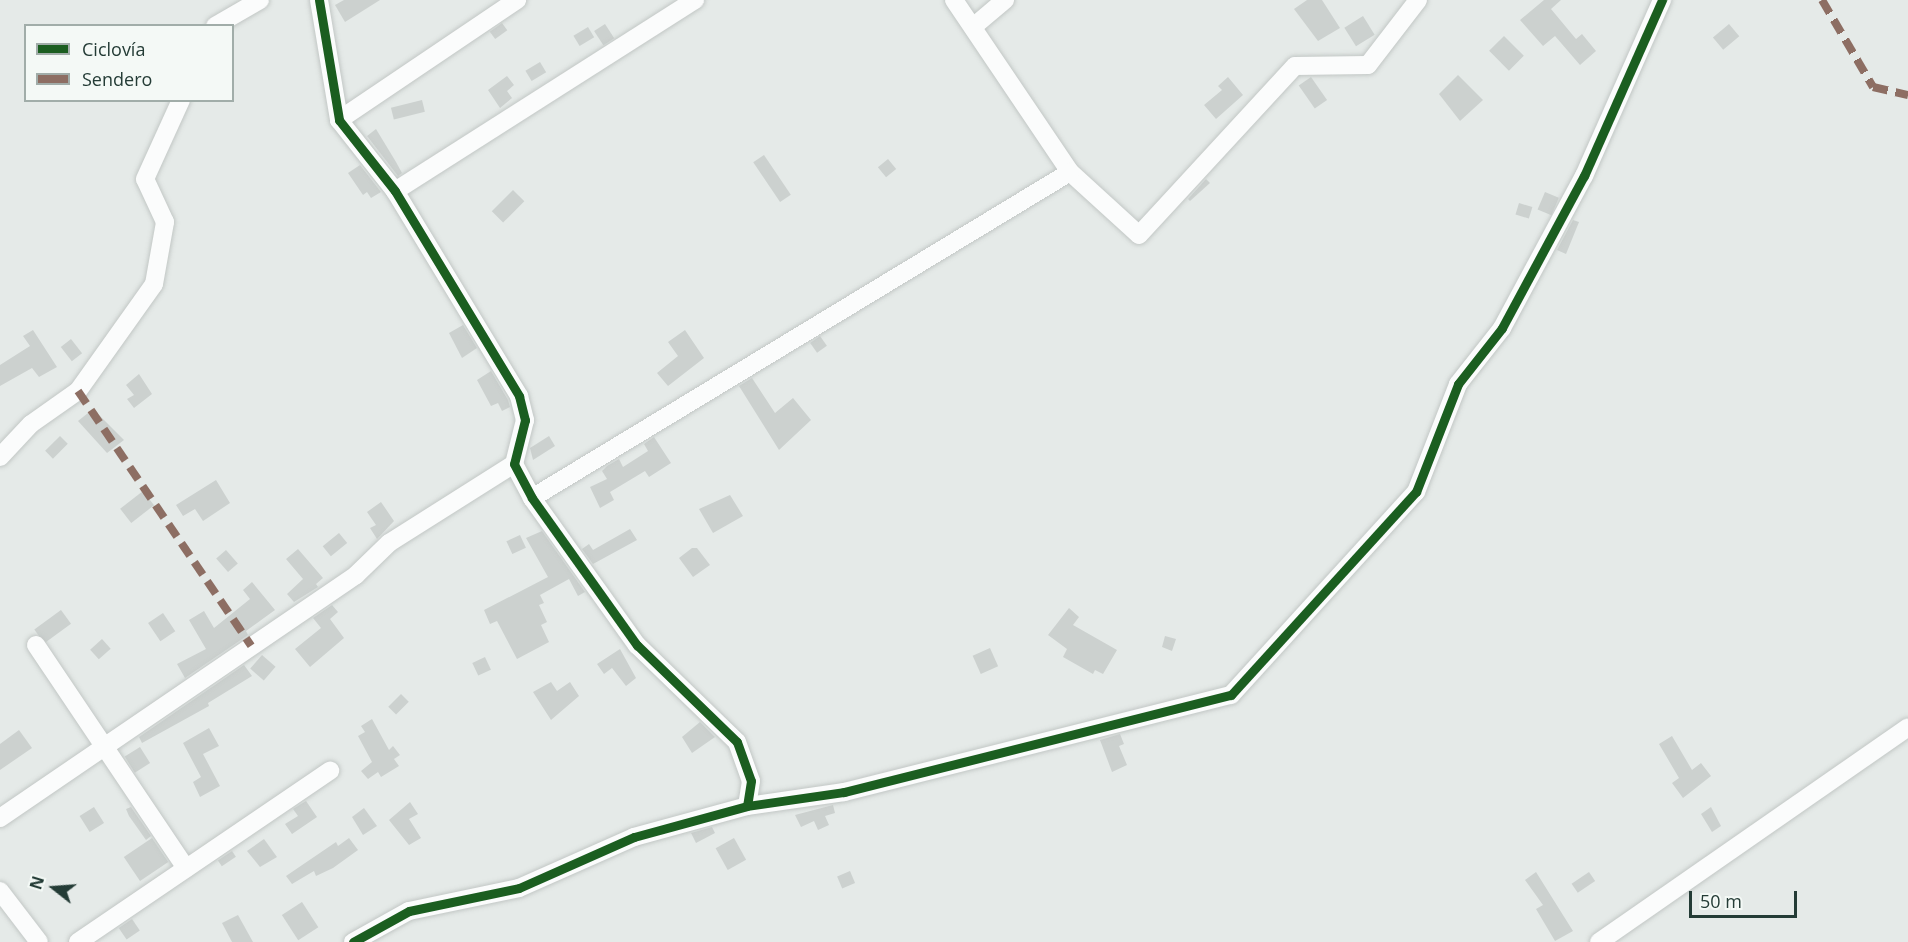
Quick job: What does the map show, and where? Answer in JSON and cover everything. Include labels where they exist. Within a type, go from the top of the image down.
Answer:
[{"type":"street","points":[[218,24],[260,0]]},
{"type":"street","points":[[319,0],[339,120],[395,191],[519,396],[525,420],[514,464],[532,498],[637,645],[737,742],[751,781],[747,806]]},
{"type":"street","points":[[339,120],[517,0]]},
{"type":"street","points":[[395,191],[694,0]]},
{"type":"street","points":[[954,0],[1070,172],[1139,235],[1295,66],[1368,65],[1418,0]]},
{"type":"street","points":[[973,27],[1005,0]]},
{"type":"street","points":[[353,942],[409,911],[519,888],[634,837],[747,806],[844,792],[1231,695],[1416,492],[1458,384],[1502,328],[1578,186],[1662,0]]},
{"type":"street","points":[[0,457],[31,424],[78,391],[154,284],[165,222],[145,179],[180,102]]},
{"type":"street","points":[[532,498],[1070,172]]},
{"type":"street","points":[[0,818],[356,575],[389,543],[514,464]]},
{"type":"street","points":[[36,645],[186,868]]},
{"type":"street","points":[[1599,942],[1908,727]]},
{"type":"street","points":[[78,942],[330,771]]},
{"type":"street","points":[[0,891],[39,942]]},
{"type":"building","points":[[344,0],[380,0],[345,22],[335,5]]},
{"type":"building","points":[[1307,0],[1322,0],[1340,28],[1318,41],[1294,9]]},
{"type":"building","points":[[1544,0],[1561,0],[1551,9],[1576,39],[1582,34],[1596,51],[1580,65],[1555,36],[1543,46],[1520,20]]},
{"type":"building","points":[[1363,16],[1375,35],[1356,46],[1344,28]]},
{"type":"building","points":[[502,23],[507,30],[495,39],[490,32]]},
{"type":"building","points":[[605,24],[614,38],[603,45],[594,31]]},
{"type":"building","points":[[1729,24],[1739,36],[1723,50],[1713,37]]},
{"type":"building","points":[[588,27],[594,37],[580,46],[573,36]]},
{"type":"building","points":[[1504,36],[1524,56],[1509,71],[1489,51]]},
{"type":"building","points":[[540,62],[546,72],[532,81],[525,71]]},
{"type":"building","points":[[1458,75],[1483,100],[1460,121],[1439,94]]},
{"type":"building","points":[[507,76],[514,85],[507,91],[512,98],[500,108],[488,90]]},
{"type":"building","points":[[1228,77],[1243,95],[1216,119],[1204,105],[1222,90],[1218,86]]},
{"type":"building","points":[[1311,77],[1327,100],[1315,109],[1299,86]]},
{"type":"building","points":[[422,100],[425,112],[394,119],[391,108]]},
{"type":"building","points":[[376,129],[402,173],[398,176],[367,136]]},
{"type":"building","points":[[764,155],[791,195],[780,202],[753,162]]},
{"type":"building","points":[[888,159],[896,169],[886,177],[878,167]]},
{"type":"building","points":[[360,165],[381,192],[371,198],[367,192],[363,195],[348,173]]},
{"type":"building","points":[[1206,179],[1210,183],[1190,201],[1188,199]]},
{"type":"building","points":[[513,190],[524,201],[503,223],[492,211]]},
{"type":"building","points":[[1545,192],[1559,198],[1551,215],[1538,209]]},
{"type":"building","points":[[1519,203],[1532,207],[1529,219],[1515,214]]},
{"type":"building","points":[[1573,220],[1579,222],[1566,254],[1557,250]]},
{"type":"building","points":[[463,325],[477,348],[462,358],[449,333]]},
{"type":"building","points":[[33,330],[57,367],[39,377],[32,368],[0,386],[0,365],[30,346],[23,336]]},
{"type":"building","points":[[685,330],[704,358],[668,386],[657,373],[678,356],[668,342]]},
{"type":"building","points":[[820,336],[827,346],[817,353],[810,343]]},
{"type":"building","points":[[71,339],[82,353],[72,361],[61,347]]},
{"type":"building","points":[[491,371],[510,407],[502,411],[498,403],[491,406],[477,380]]},
{"type":"building","points":[[139,374],[152,394],[134,408],[127,399],[134,395],[126,385]]},
{"type":"building","points":[[752,378],[775,413],[793,398],[811,420],[779,450],[739,386]]},
{"type":"building","points":[[93,409],[124,440],[107,453],[78,421]]},
{"type":"building","points":[[60,436],[68,444],[53,459],[45,451]]},
{"type":"building","points":[[549,436],[555,446],[533,460],[530,448]]},
{"type":"building","points":[[654,437],[671,463],[649,477],[645,471],[610,492],[614,500],[600,508],[590,487],[607,479],[602,471],[619,459],[623,467],[648,451],[644,444]]},
{"type":"building","points":[[216,480],[230,503],[203,521],[195,509],[183,516],[176,505]]},
{"type":"building","points":[[143,491],[154,505],[131,523],[120,509]]},
{"type":"building","points":[[730,495],[743,516],[713,533],[699,509]]},
{"type":"building","points":[[381,502],[394,521],[377,539],[370,528],[376,525],[367,512]]},
{"type":"building","points":[[630,529],[637,540],[593,564],[582,549],[589,544],[593,550]]},
{"type":"building","points":[[542,531],[585,592],[578,596],[569,579],[540,595],[544,603],[539,605],[547,622],[541,625],[549,642],[517,659],[497,621],[490,624],[484,610],[548,577],[526,538]]},
{"type":"building","points":[[339,533],[347,543],[331,556],[323,546]]},
{"type":"building","points":[[520,535],[526,548],[512,554],[506,541]]},
{"type":"building","points":[[692,548],[697,548],[710,565],[693,577],[679,558]]},
{"type":"building","points":[[298,549],[323,578],[316,584],[318,587],[294,602],[287,594],[303,579],[286,559]]},
{"type":"building","points":[[226,550],[238,564],[228,572],[216,559]]},
{"type":"building","points":[[252,582],[275,610],[246,631],[248,635],[185,678],[177,664],[206,649],[189,620],[204,611],[214,628],[250,599],[243,590]]},
{"type":"building","points":[[332,605],[338,612],[330,619],[344,638],[310,667],[295,649],[321,628],[313,618]]},
{"type":"building","points":[[1069,608],[1079,617],[1073,625],[1117,650],[1103,674],[1095,670],[1093,674],[1063,657],[1067,649],[1048,635]]},
{"type":"building","points":[[61,610],[71,624],[44,643],[34,629]]},
{"type":"building","points":[[163,613],[175,631],[160,641],[148,623]]},
{"type":"building","points":[[1165,636],[1176,639],[1172,651],[1162,647]]},
{"type":"building","points":[[102,639],[111,649],[99,659],[90,650]]},
{"type":"building","points":[[990,648],[998,666],[981,674],[973,656]]},
{"type":"building","points":[[620,649],[636,678],[626,686],[612,668],[604,674],[597,664]]},
{"type":"building","points":[[262,655],[276,667],[264,680],[250,669]]},
{"type":"building","points":[[485,657],[491,670],[478,676],[472,663]]},
{"type":"building","points":[[244,665],[252,676],[208,703],[209,706],[142,743],[139,737]]},
{"type":"building","points":[[551,682],[557,691],[570,682],[579,696],[551,720],[533,692]]},
{"type":"building","points":[[401,694],[409,702],[396,715],[388,707]]},
{"type":"building","points":[[372,719],[389,750],[393,746],[400,755],[394,759],[399,766],[381,777],[378,772],[368,779],[361,771],[372,762],[358,736],[365,732],[361,726]]},
{"type":"building","points":[[700,722],[715,737],[692,753],[682,737]]},
{"type":"building","points":[[209,728],[219,746],[203,754],[220,786],[200,797],[193,782],[201,777],[183,743]]},
{"type":"building","points":[[19,730],[32,748],[0,770],[0,744]]},
{"type":"building","points":[[1120,734],[1124,744],[1119,746],[1127,765],[1112,772],[1100,740]]},
{"type":"building","points":[[1672,736],[1692,770],[1701,763],[1711,776],[1683,798],[1672,783],[1679,778],[1659,744]]},
{"type":"building","points":[[140,747],[150,763],[135,773],[125,757]]},
{"type":"building","points":[[306,801],[317,817],[292,834],[285,824],[298,816],[293,809]]},
{"type":"building","points":[[410,802],[418,814],[409,819],[421,838],[409,845],[389,820]]},
{"type":"building","points":[[833,805],[835,813],[825,816],[829,825],[818,830],[814,821],[801,827],[795,815]]},
{"type":"building","points":[[94,807],[104,823],[90,832],[80,816]]},
{"type":"building","points":[[131,807],[151,836],[146,840],[129,816],[126,809]]},
{"type":"building","points":[[1711,807],[1721,826],[1712,832],[1701,814]]},
{"type":"building","points":[[364,808],[377,826],[363,835],[352,817]]},
{"type":"building","points":[[712,827],[715,833],[696,843],[691,833]]},
{"type":"building","points":[[152,838],[168,862],[140,881],[124,857]]},
{"type":"building","points":[[349,838],[358,850],[333,868],[316,876],[314,871],[292,884],[286,876],[336,842],[338,846]]},
{"type":"building","points":[[734,838],[746,860],[728,870],[716,848]]},
{"type":"building","points":[[264,839],[277,857],[260,867],[247,851]]},
{"type":"building","points":[[232,851],[236,857],[222,866],[218,861]]},
{"type":"building","points":[[850,871],[855,883],[842,888],[837,876]]},
{"type":"building","points":[[1536,872],[1573,931],[1555,941],[1536,909],[1543,905],[1525,880]]},
{"type":"building","points":[[1589,872],[1595,881],[1578,893],[1572,884]]},
{"type":"building","points":[[302,902],[318,927],[298,940],[282,915]]},
{"type":"building","points":[[238,915],[253,942],[232,942],[222,923]]},
{"type":"building","points":[[132,919],[140,931],[127,940],[119,928]]},
{"type":"marked path","points":[[1822,0],[1873,87],[1908,95]]},
{"type":"marked path","points":[[78,391],[251,646]]},
{"type":"cycle path","points":[[319,0],[339,120],[395,191],[519,396],[525,420],[514,464],[532,498],[637,645],[737,742],[751,781],[747,806]]},
{"type":"cycle path","points":[[353,942],[409,911],[519,888],[634,837],[747,806],[844,792],[1231,695],[1416,492],[1458,384],[1502,328],[1584,176],[1662,0]]}]
